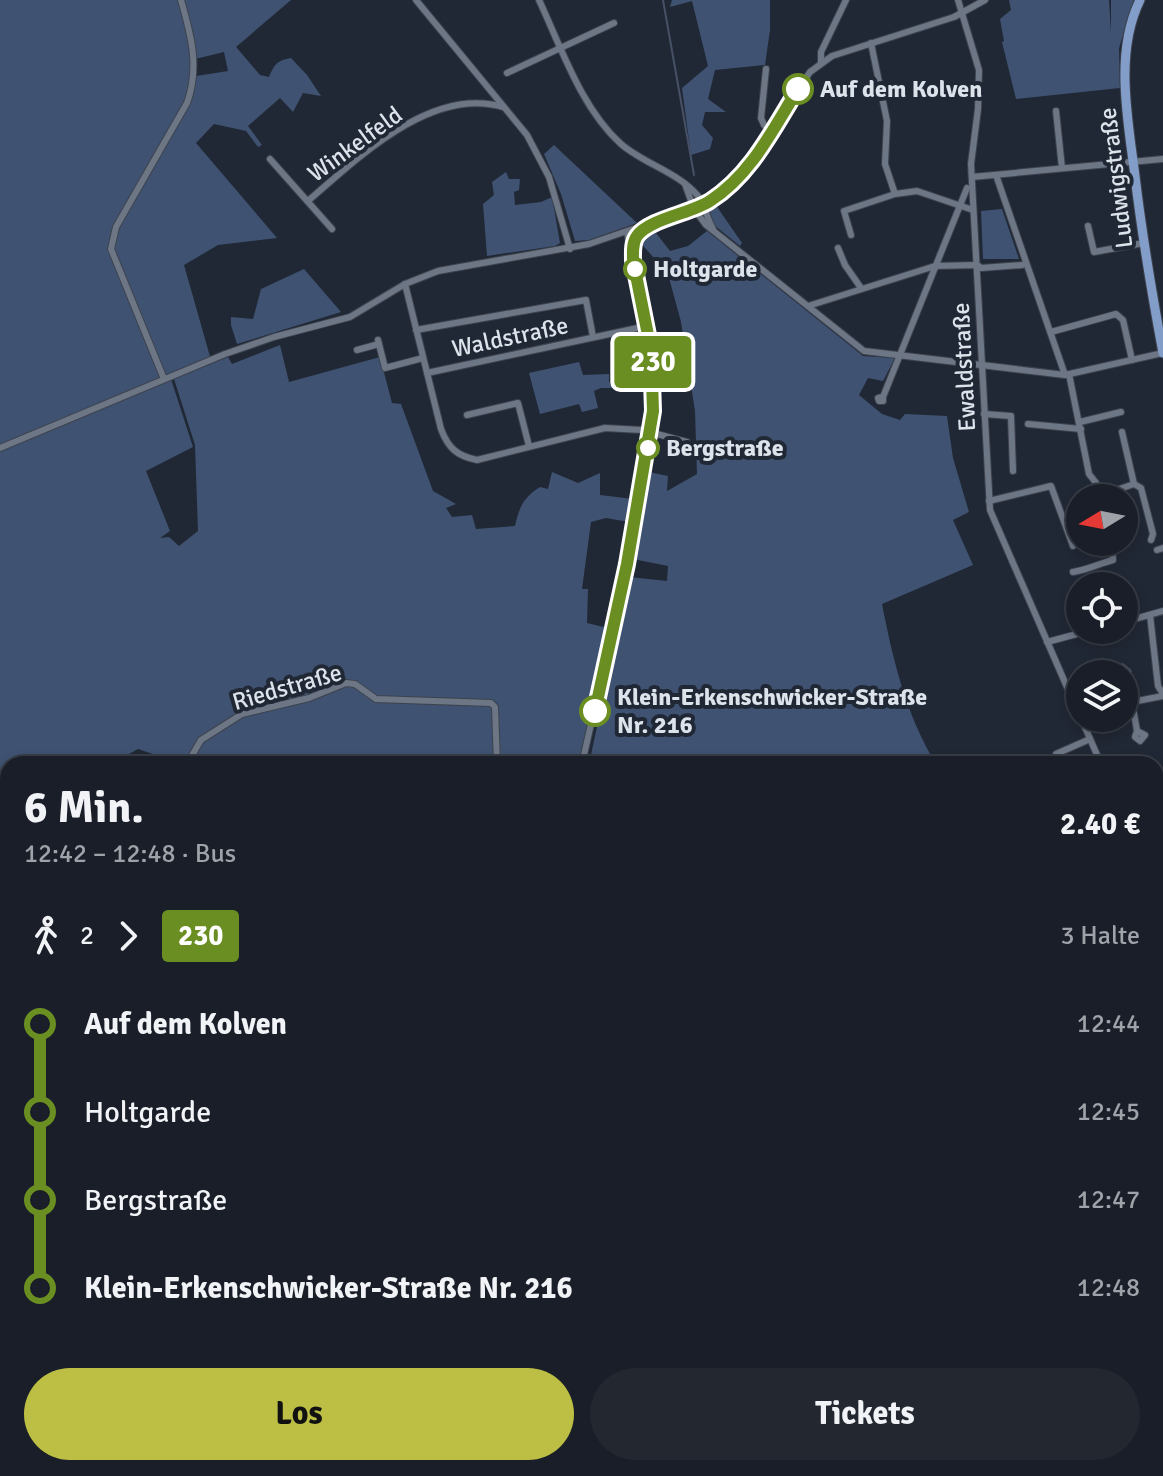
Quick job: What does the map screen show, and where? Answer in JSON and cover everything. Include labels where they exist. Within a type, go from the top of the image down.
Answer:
[{"type":"main road","name":"Ludwigstraße","points":[[1140,0],[1128,34],[1125,77],[1144,243],[1163,353]]},
{"type":"street","points":[[164,379],[111,243],[116,227],[193,88],[195,60],[181,0]]},
{"type":"street","points":[[416,0],[527,135],[557,199],[570,249]]},
{"type":"street","points":[[539,0],[591,105],[622,145],[685,184],[699,197],[714,231]]},
{"type":"street","points":[[821,62],[821,52],[846,0]]},
{"type":"street","name":"Ewaldstraße","points":[[958,0],[979,70],[972,177],[989,501],[992,516],[1066,685]]},
{"type":"street","points":[[0,448],[274,337],[350,317],[405,284],[461,265],[570,249],[703,205],[738,179],[804,80],[821,62],[962,14],[985,0]]},
{"type":"street","points":[[507,73],[614,23]]},
{"type":"street","points":[[871,43],[887,121],[885,164],[895,194]]},
{"type":"street","points":[[766,69],[761,118],[771,131]]},
{"type":"street","name":"Winkelfeld","points":[[308,201],[366,152],[408,124],[468,103],[487,102],[503,107]]},
{"type":"street","points":[[1056,111],[1062,168]]},
{"type":"street","name":"Winkelfeld","points":[[270,159],[332,229]]},
{"type":"street","points":[[972,177],[1163,159]]},
{"type":"street","points":[[996,175],[1067,374],[1089,474],[1097,484]]},
{"type":"street","points":[[685,184],[694,209],[706,225],[864,351],[1067,374],[1163,353]]},
{"type":"street","points":[[883,397],[967,188]]},
{"type":"street","points":[[851,235],[844,211],[895,194],[917,191],[973,210]]},
{"type":"street","points":[[633,247],[637,236],[655,223]]},
{"type":"street","points":[[1088,226],[1094,252],[1144,243]]},
{"type":"street","points":[[628,232],[633,260]]},
{"type":"street","points":[[584,756],[627,564],[651,432],[654,372],[628,232]]},
{"type":"street","points":[[838,248],[845,265],[861,288]]},
{"type":"street","points":[[808,306],[935,266],[977,265],[981,268],[1022,265]]},
{"type":"street","points":[[405,284],[441,429],[446,442],[455,452],[477,460],[605,428],[651,432],[687,442]]},
{"type":"street","points":[[416,330],[595,297]]},
{"type":"street","points":[[586,300],[593,337]]},
{"type":"street","points":[[1051,332],[1116,314],[1123,320],[1132,360]]},
{"type":"street","name":"Waldstraße","points":[[427,373],[647,326]]},
{"type":"street","points":[[357,350],[378,342],[385,368],[423,358]]},
{"type":"street","points":[[467,415],[518,403],[529,446]]},
{"type":"street","points":[[1028,424],[1080,425],[1121,412]]},
{"type":"street","points":[[984,414],[1013,417],[1013,471]]},
{"type":"street","points":[[1122,432],[1134,484]]},
{"type":"street","points":[[989,501],[1051,486],[1066,527]]},
{"type":"street","points":[[1138,486],[1153,534],[1151,540]]},
{"type":"street","points":[[1073,572],[1088,571],[1113,560],[1113,556]]},
{"type":"street","points":[[1138,618],[1163,611]]},
{"type":"street","points":[[1138,701],[1163,695],[1158,686],[1150,615]]},
{"type":"street","points":[[1047,642],[1066,637]]},
{"type":"street","name":"Riedstraße","points":[[192,756],[201,740],[242,714],[309,698],[346,683],[355,684],[376,699],[491,703],[495,707],[497,756]]},
{"type":"street","name":"Ewaldstraße","points":[[1087,732],[1097,756]]},
{"type":"street","points":[[1056,756],[1090,739]]},
{"type":"shaded area","points":[[0,0],[291,0],[236,47],[260,75],[269,77],[277,64],[291,58],[321,96],[303,93],[293,112],[280,98],[248,126],[262,145],[258,147],[246,131],[214,124],[196,143],[277,238],[218,245],[184,265],[211,360],[170,376],[193,447],[146,471],[170,531],[160,538],[169,537],[179,546],[198,531],[195,445],[174,379],[228,357],[232,364],[280,345],[289,382],[380,357],[392,403],[401,404],[433,491],[456,504],[446,508],[452,517],[472,515],[476,529],[515,526],[523,503],[540,487],[548,489],[552,472],[578,483],[600,473],[600,495],[633,499],[629,522],[606,518],[591,522],[582,589],[588,589],[587,623],[608,628],[581,756],[159,756],[138,749],[129,754],[0,756]],"holes":[[[224,52],[228,71],[196,76],[194,86],[188,104],[165,145],[193,88],[195,59]]]},
{"type":"shaded area","points":[[672,0],[770,0],[765,65],[715,70],[708,99],[726,112],[705,112],[702,125],[713,138],[710,149],[691,155],[682,88],[708,66],[692,1],[670,7]]},
{"type":"shaded area","points":[[1009,0],[1109,0],[1111,33],[1111,0],[1134,0],[1119,48],[1120,88],[1016,99],[1002,42],[1000,19],[1011,10]]},
{"type":"shaded area","points":[[554,145],[637,223],[589,240],[575,241],[561,194],[544,154]]},
{"type":"shaded area","points":[[506,172],[509,179],[520,179],[519,190],[514,192],[515,205],[541,202],[552,197],[560,243],[487,256],[483,204],[494,195],[492,182]]},
{"type":"shaded area","points":[[715,204],[742,243],[740,246],[714,225],[709,208]]},
{"type":"shaded area","points":[[1002,209],[1019,259],[983,259],[981,211]]},
{"type":"shaded area","points":[[707,231],[863,356],[895,358],[883,381],[868,378],[859,395],[882,414],[900,420],[905,414],[947,416],[953,458],[969,512],[953,520],[973,565],[882,604],[902,687],[916,726],[932,756],[591,756],[629,577],[667,581],[668,566],[633,559],[649,472],[668,476],[667,491],[697,474],[695,411],[681,322],[668,274],[639,241],[656,233],[670,251],[688,246]]},
{"type":"shaded area","points":[[304,269],[341,312],[237,344],[231,317],[253,319],[261,289]]},
{"type":"shaded area","points":[[579,362],[583,375],[609,374],[609,382],[613,383],[613,388],[594,391],[598,408],[582,412],[579,404],[540,414],[529,373]]},
{"type":"waterway","points":[[663,0],[694,175]]},
{"type":"bus line","name":"230","points":[[595,711],[627,564],[653,411],[654,372],[633,247],[641,232],[655,223],[703,205],[738,179],[798,89]]},
{"type":"place","name":"Auf dem Kolven","points":[[798,89]]},
{"type":"place","name":"Holtgarde","points":[[635,269]]},
{"type":"place","name":"Bergstraße","points":[[648,448]]},
{"type":"place","name":"Klein-Erkenschwicker-Straße Nr. 216","points":[[595,711]]}]
